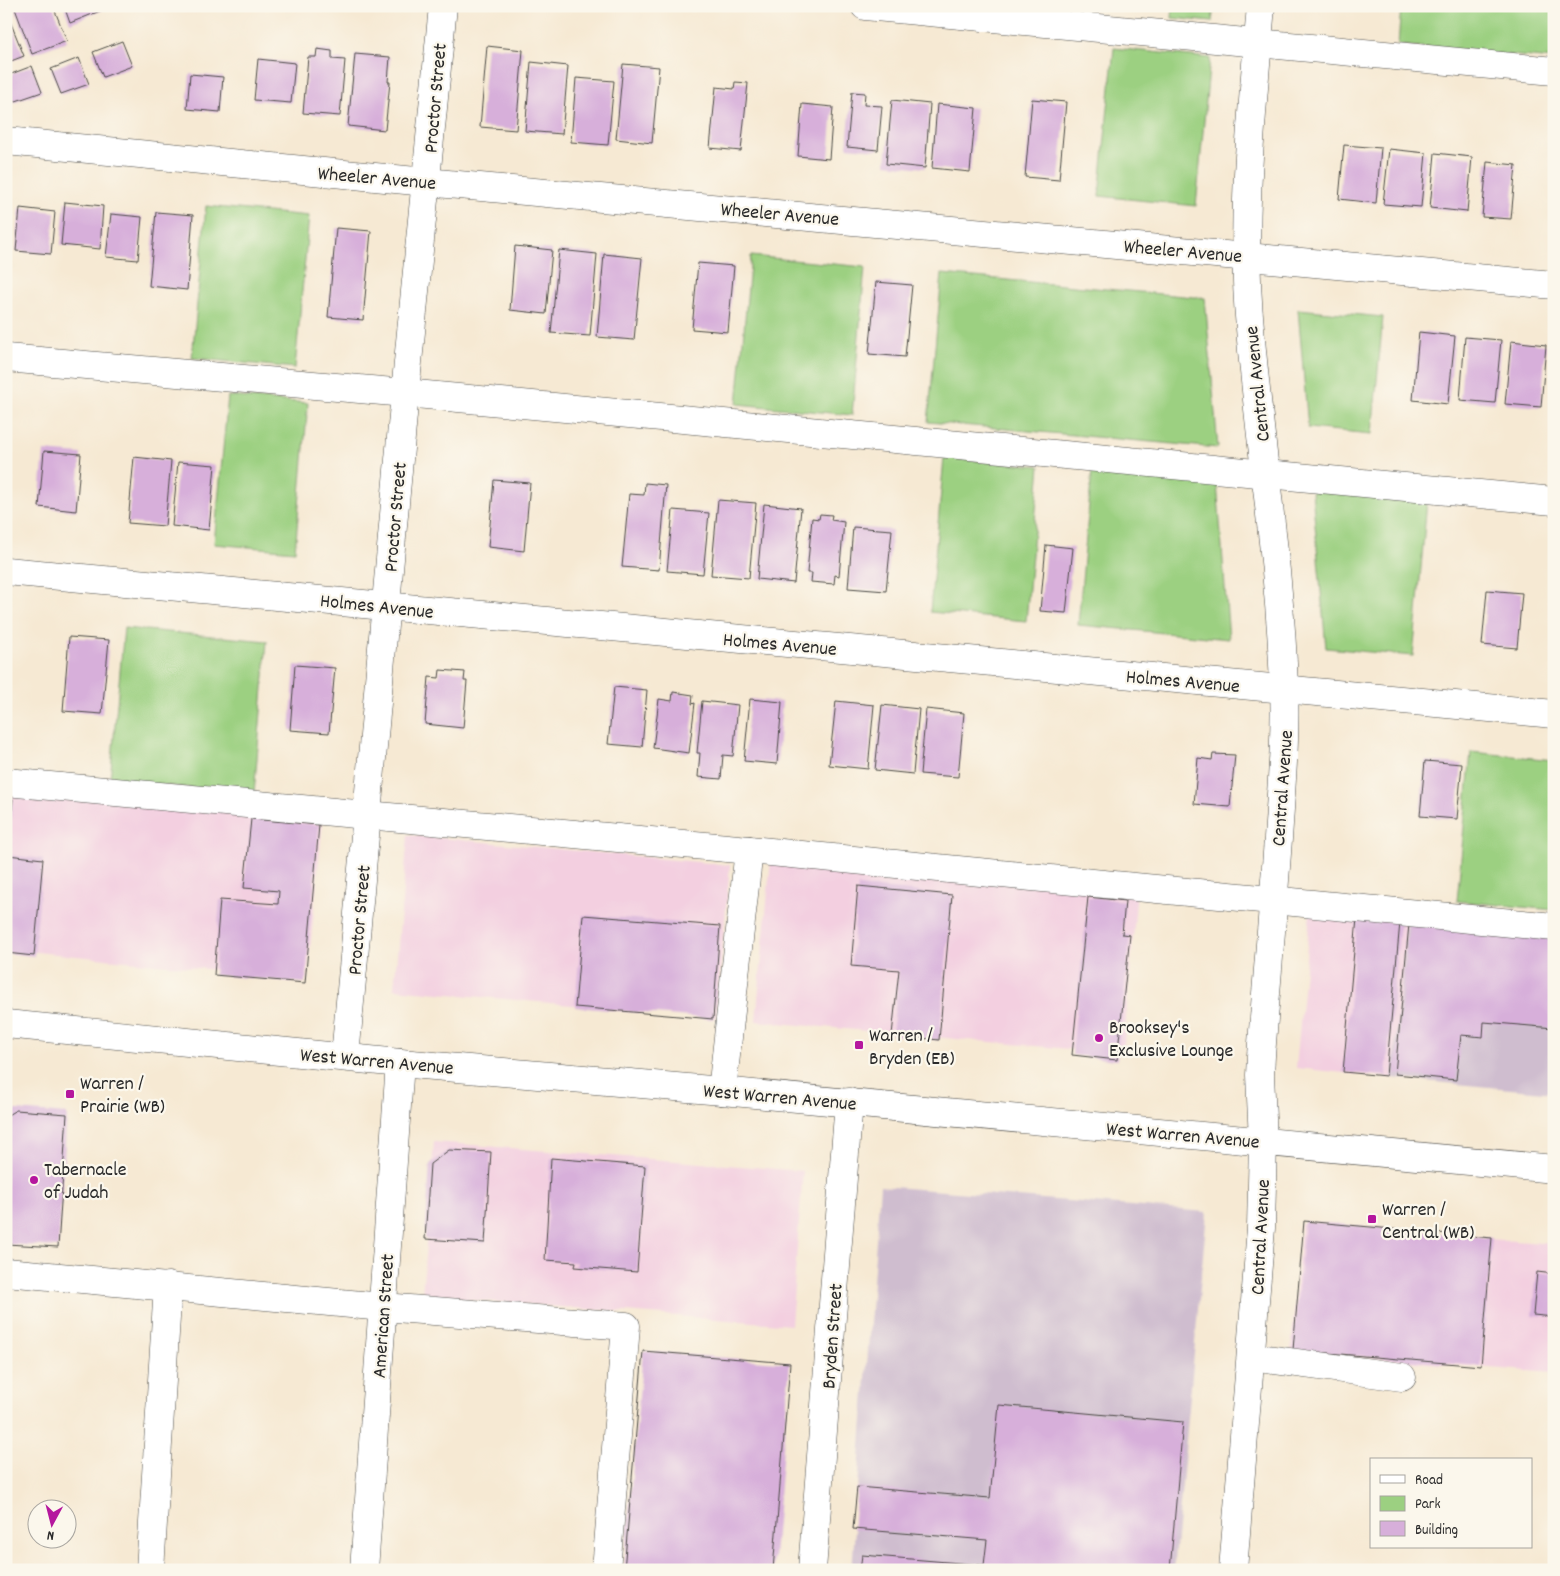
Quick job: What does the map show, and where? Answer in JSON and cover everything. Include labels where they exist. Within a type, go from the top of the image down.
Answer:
[{"type":"street","name":"Proctor Street","points":[[345,1057],[442,6]]},
{"type":"street","points":[[865,6],[1554,70]]},
{"type":"street","name":"Central Avenue","points":[[1233,1570],[1261,1228],[1263,1141],[1260,1076],[1285,727],[1283,652],[1250,328],[1247,256],[1248,164],[1261,6]]},
{"type":"street","name":"Wheeler Avenue","points":[[6,141],[426,182],[1554,285]]},
{"type":"street","points":[[6,358],[405,393],[1554,501]]},
{"type":"street","name":"Holmes Avenue","points":[[6,571],[1554,714]]},
{"type":"street","points":[[6,782],[749,850],[1554,928]]},
{"type":"street","points":[[722,1090],[749,850]]},
{"type":"street","name":"West Warren Avenue","points":[[6,1024],[400,1063],[722,1090],[1554,1169]]},
{"type":"street","name":"American Street","points":[[364,1570],[400,1063]]},
{"type":"street","name":"Bryden Street","points":[[812,1570],[849,1102]]},
{"type":"street","points":[[6,1272],[383,1307],[626,1326],[606,1570]]},
{"type":"street","points":[[150,1570],[168,1286]]},
{"type":"street","points":[[1251,1357],[1402,1377]]},
{"type":"shaded area","points":[[6,789],[323,820],[307,979],[6,949]]},
{"type":"shaded area","points":[[408,835],[730,865],[716,1018],[394,989]]},
{"type":"shaded area","points":[[771,859],[1137,891],[1123,1054],[756,1021]]},
{"type":"shaded area","points":[[1310,913],[1407,922],[1392,1078],[1296,1068]]},
{"type":"shaded area","points":[[1407,922],[1554,936],[1554,1093],[1392,1078]]},
{"type":"shaded area","points":[[434,1142],[803,1171],[791,1325],[422,1296]]},
{"type":"shaded area","points":[[880,1186],[1207,1212],[1174,1570],[852,1570]]},
{"type":"shaded area","points":[[1301,1224],[1554,1244],[1554,1373],[1291,1352]]},
{"type":"green space","points":[[1173,6],[1214,6],[1212,22],[1172,18]]},
{"type":"green space","points":[[1401,6],[1554,6],[1554,59],[1398,45]]},
{"type":"green space","points":[[1114,48],[1210,58],[1196,206],[1099,196]]},
{"type":"green space","points":[[206,206],[309,216],[295,368],[192,358]]},
{"type":"green space","points":[[751,256],[865,267],[852,415],[737,404]]},
{"type":"green space","points":[[942,274],[1205,298],[1218,448],[928,422]]},
{"type":"green space","points":[[1298,309],[1383,317],[1372,434],[1308,428]]},
{"type":"green space","points":[[228,396],[308,403],[295,551],[214,544]]},
{"type":"green space","points":[[944,458],[1040,466],[1026,621],[930,612]]},
{"type":"green space","points":[[1092,471],[1217,483],[1229,639],[1078,625]]},
{"type":"green space","points":[[1312,491],[1427,501],[1413,656],[1326,648]]},
{"type":"green space","points":[[124,628],[267,641],[254,794],[110,780]]},
{"type":"green space","points":[[1471,752],[1554,760],[1554,910],[1457,901]]},
{"type":"building","points":[[14,6],[53,6],[67,41],[32,54]]},
{"type":"building","points":[[64,6],[104,6],[105,9],[70,23]]},
{"type":"building","points":[[6,11],[24,56],[6,63]]},
{"type":"building","points":[[122,41],[132,66],[103,77],[93,52]]},
{"type":"building","points":[[487,46],[523,50],[516,130],[480,127]]},
{"type":"building","points":[[317,49],[332,51],[332,59],[345,60],[340,116],[303,113],[308,57],[316,57]]},
{"type":"building","points":[[355,54],[390,57],[388,82],[390,82],[385,130],[348,126]]},
{"type":"building","points":[[79,58],[89,84],[61,94],[51,69]]},
{"type":"building","points":[[258,59],[295,63],[291,103],[254,100]]},
{"type":"building","points":[[531,62],[568,66],[562,134],[525,131]]},
{"type":"building","points":[[623,64],[659,67],[652,143],[616,139]]},
{"type":"building","points":[[32,66],[42,92],[13,102],[6,85],[6,76]]},
{"type":"building","points":[[190,74],[223,77],[220,112],[187,109]]},
{"type":"building","points":[[576,78],[614,81],[608,145],[571,142]]},
{"type":"building","points":[[735,82],[748,83],[741,151],[710,148],[716,87],[734,89]]},
{"type":"building","points":[[852,92],[865,93],[864,105],[882,106],[878,150],[847,147]]},
{"type":"building","points":[[1032,99],[1066,102],[1059,180],[1025,177]]},
{"type":"building","points":[[892,100],[930,104],[925,168],[886,164]]},
{"type":"building","points":[[802,104],[833,107],[829,159],[798,156]]},
{"type":"building","points":[[937,104],[976,108],[970,172],[932,168]]},
{"type":"building","points":[[1344,145],[1381,148],[1376,203],[1339,199]]},
{"type":"building","points":[[1389,149],[1426,153],[1421,207],[1383,204]]},
{"type":"building","points":[[1435,153],[1472,157],[1467,212],[1430,208]]},
{"type":"building","points":[[1487,162],[1516,165],[1511,219],[1482,217]]},
{"type":"building","points":[[65,202],[103,206],[100,249],[61,245]]},
{"type":"building","points":[[6,207],[10,207],[8,238],[6,238]]},
{"type":"building","points":[[20,208],[55,212],[51,254],[16,251]]},
{"type":"building","points":[[156,212],[193,215],[187,290],[149,286]]},
{"type":"building","points":[[111,214],[142,217],[138,260],[106,257]]},
{"type":"building","points":[[336,228],[371,231],[363,320],[328,317]]},
{"type":"building","points":[[515,246],[552,250],[546,314],[510,310]]},
{"type":"building","points":[[559,250],[597,254],[590,336],[551,333]]},
{"type":"building","points":[[604,254],[642,258],[634,340],[597,337]]},
{"type":"building","points":[[698,263],[734,266],[728,332],[692,329]]},
{"type":"building","points":[[876,282],[912,285],[905,357],[869,354]]},
{"type":"building","points":[[1419,332],[1455,336],[1448,404],[1413,400]]},
{"type":"building","points":[[1465,337],[1501,340],[1495,403],[1460,400]]},
{"type":"building","points":[[1511,341],[1546,345],[1541,407],[1505,404]]},
{"type":"building","points":[[1552,382],[1554,382],[1554,409],[1550,408]]},
{"type":"building","points":[[44,451],[81,454],[76,511],[39,507]]},
{"type":"building","points":[[134,457],[171,461],[165,526],[128,523]]},
{"type":"building","points":[[178,462],[215,465],[209,530],[172,526]]},
{"type":"building","points":[[494,480],[530,483],[524,551],[488,547]]},
{"type":"building","points":[[645,483],[666,485],[659,570],[622,567],[629,494],[644,495]]},
{"type":"building","points":[[718,500],[756,503],[749,578],[711,575]]},
{"type":"building","points":[[764,504],[801,508],[794,583],[757,579]]},
{"type":"building","points":[[673,510],[709,513],[703,574],[667,571]]},
{"type":"building","points":[[820,514],[832,515],[831,520],[844,522],[839,576],[835,575],[834,584],[811,582],[812,573],[807,573],[812,518],[819,519]]},
{"type":"building","points":[[853,527],[892,530],[886,591],[848,588]]},
{"type":"building","points":[[1046,545],[1073,548],[1066,613],[1040,611]]},
{"type":"building","points":[[1487,590],[1522,593],[1517,648],[1482,645]]},
{"type":"building","points":[[69,637],[109,640],[102,714],[63,711]]},
{"type":"building","points":[[295,665],[335,668],[329,733],[290,730]]},
{"type":"building","points":[[440,670],[465,672],[464,681],[467,681],[463,728],[425,724],[429,677],[439,678]]},
{"type":"building","points":[[614,687],[647,690],[642,747],[608,744]]},
{"type":"building","points":[[673,692],[693,695],[692,704],[695,703],[689,753],[653,748],[659,699],[672,701]]},
{"type":"building","points":[[750,699],[782,702],[777,764],[744,761]]},
{"type":"building","points":[[702,701],[738,705],[733,756],[723,755],[721,779],[698,777],[700,753],[697,753]]},
{"type":"building","points":[[836,701],[874,705],[868,769],[829,765]]},
{"type":"building","points":[[882,705],[919,709],[913,774],[875,770]]},
{"type":"building","points":[[926,709],[964,713],[958,777],[920,774]]},
{"type":"building","points":[[1213,754],[1235,755],[1230,807],[1194,804],[1198,758],[1212,760]]},
{"type":"building","points":[[1425,761],[1462,764],[1457,819],[1420,816]]},
{"type":"building","points":[[6,798],[13,799],[8,855],[43,859],[34,956],[6,953]]},
{"type":"building","points":[[251,819],[319,825],[305,983],[214,975],[220,900],[278,904],[279,891],[244,888]]},
{"type":"building","points":[[858,886],[952,895],[939,1040],[892,1035],[899,970],[851,966]]},
{"type":"building","points":[[1088,897],[1125,901],[1122,934],[1130,935],[1117,1060],[1072,1055]]},
{"type":"building","points":[[583,915],[720,926],[713,1019],[575,1007]]},
{"type":"building","points":[[1357,918],[1400,922],[1386,1076],[1343,1072]]},
{"type":"building","points":[[1409,924],[1554,938],[1554,1028],[1484,1022],[1483,1037],[1461,1035],[1456,1080],[1395,1074]]},
{"type":"building","name":"Tabernacle of Judah","points":[[16,1110],[67,1114],[58,1247],[6,1244],[6,1116]]},
{"type":"building","points":[[449,1150],[491,1152],[485,1243],[425,1239],[430,1164]]},
{"type":"building","points":[[551,1158],[645,1166],[637,1272],[575,1267],[576,1262],[545,1260]]},
{"type":"building","points":[[1304,1221],[1492,1238],[1481,1366],[1293,1350]]},
{"type":"building","points":[[1537,1272],[1554,1274],[1554,1317],[1533,1315]]},
{"type":"building","points":[[643,1351],[790,1363],[773,1570],[624,1570]]},
{"type":"building","points":[[999,1405],[1183,1422],[1170,1570],[860,1570],[862,1555],[984,1565],[987,1540],[853,1529],[857,1487],[990,1498]]},
{"type":"place","name":"Brooksey's Exclusive Lounge","points":[[1099,1038]]},
{"type":"place","name":"Warren / Bryden (EB)","points":[[859,1045]]},
{"type":"place","name":"Warren / Prairie (WB)","points":[[70,1094]]},
{"type":"place","name":"Tabernacle of Judah","points":[[34,1180]]},
{"type":"place","name":"Warren / Central (WB)","points":[[1372,1219]]}]
